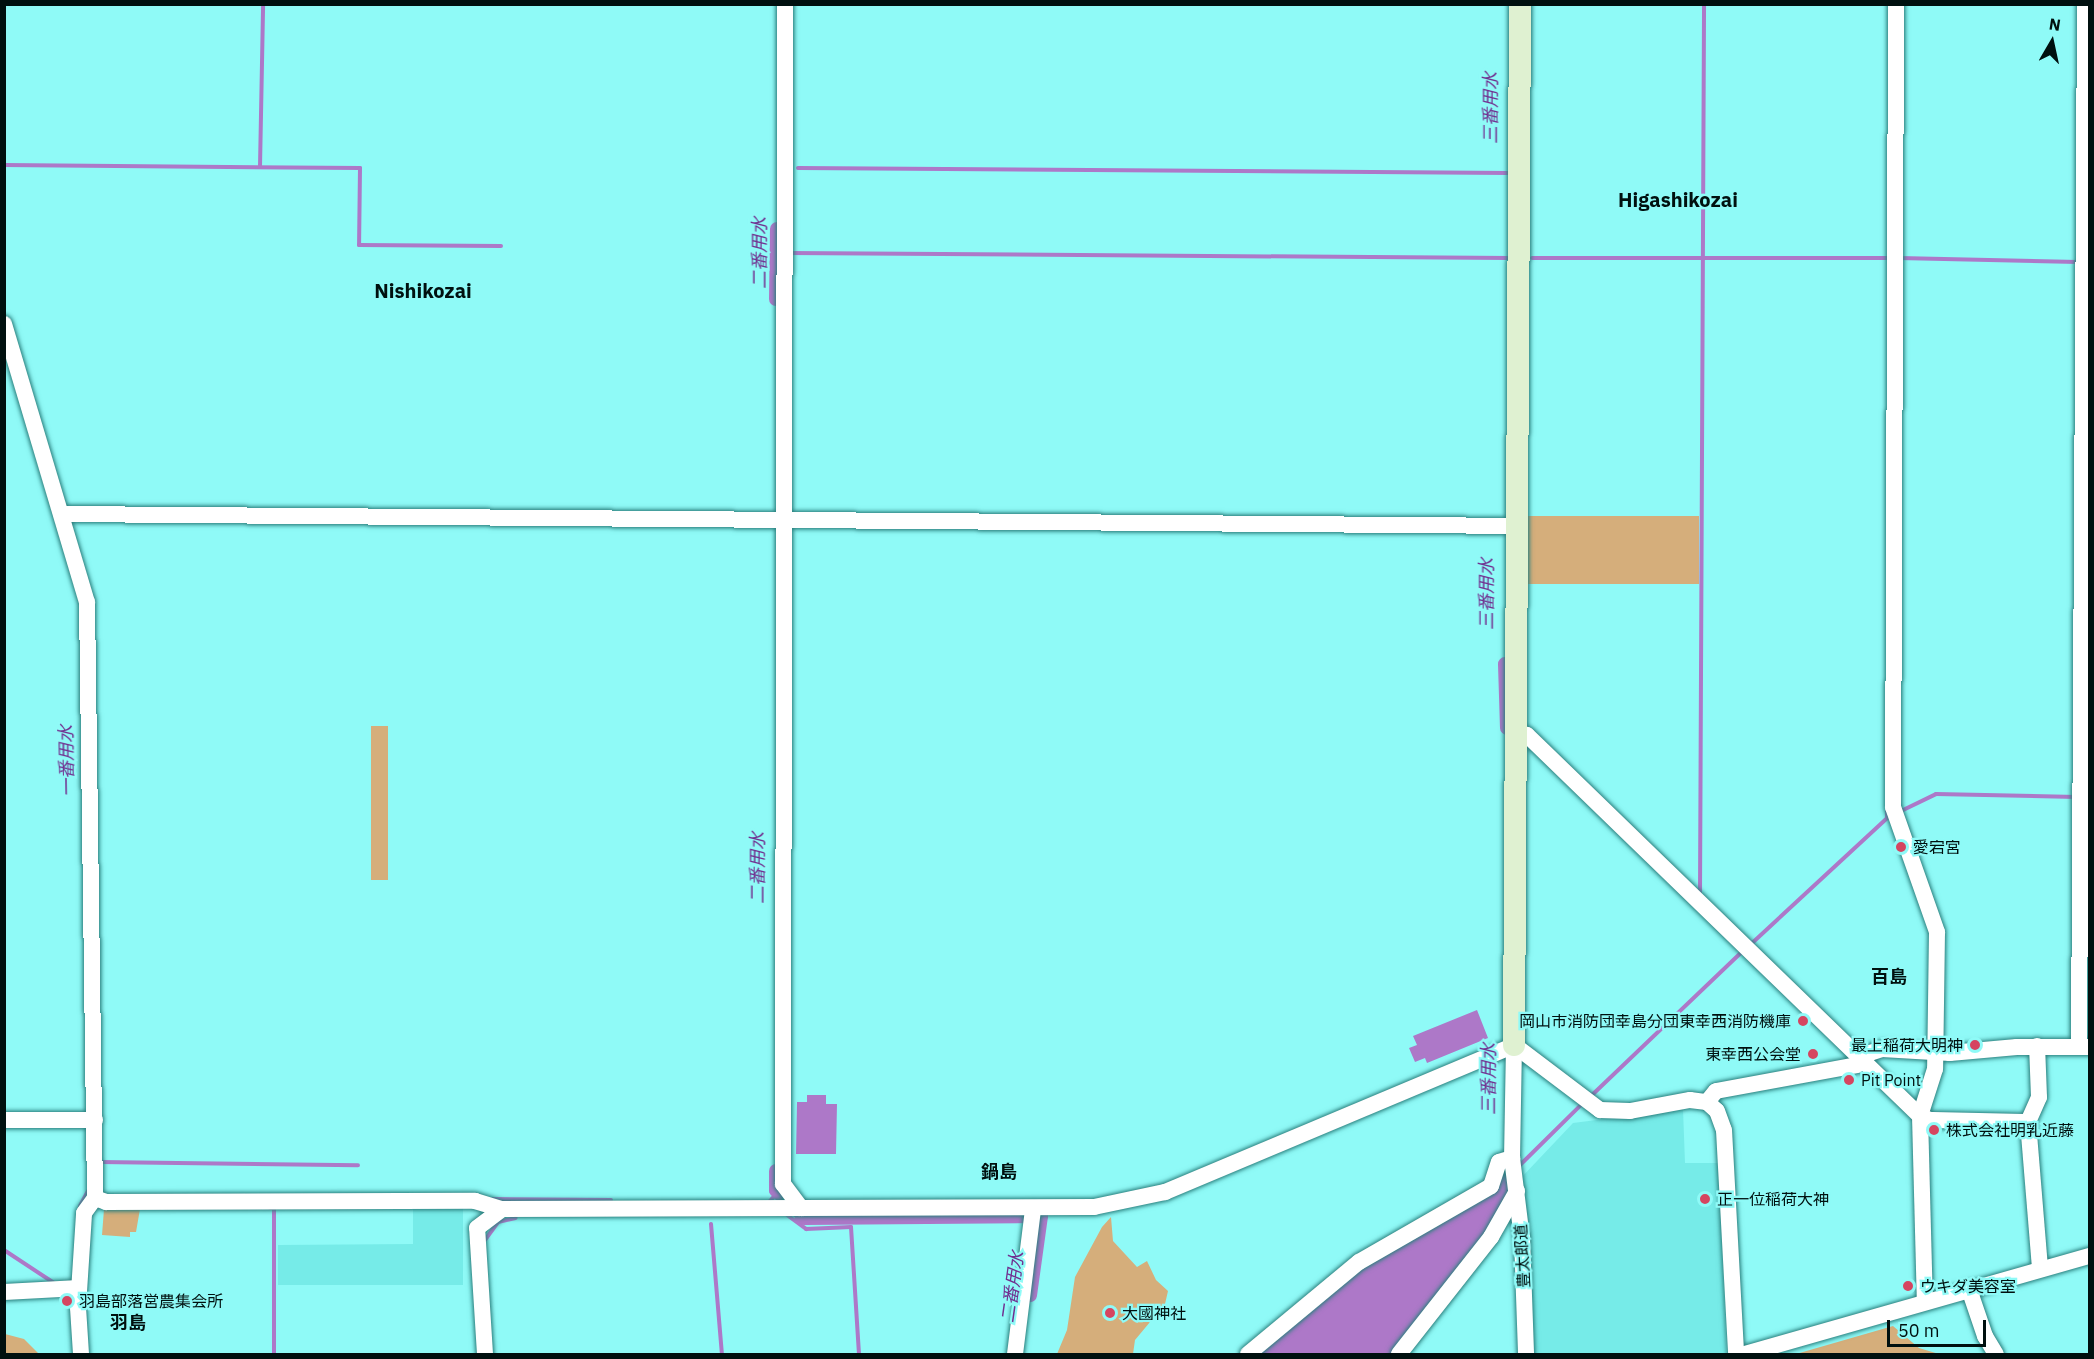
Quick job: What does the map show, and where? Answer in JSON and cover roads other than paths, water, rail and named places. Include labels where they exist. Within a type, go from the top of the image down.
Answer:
[{"type":"street","points":[[785,4],[783,1184],[801,1208]]},
{"type":"street","points":[[1508,1048],[1517,733],[1520,4]]},
{"type":"street","points":[[1896,4],[1897,814],[1937,932],[1935,1069],[1922,1112],[1925,1302]]},
{"type":"street","points":[[1707,1102],[1716,1091],[1857,1065],[1866,1056],[1882,1049],[1983,1052],[2037,1046],[2084,1047],[2082,796],[2085,4]]},
{"type":"street","points":[[4,324],[7,343],[63,514],[87,602],[91,1120],[95,1198],[84,1213],[77,1288],[81,1354]]},
{"type":"street","points":[[63,514],[1519,526]]},
{"type":"street","points":[[1517,733],[1527,735],[1930,1119],[2029,1121]]},
{"type":"street","points":[[2037,1046],[2039,1097],[2029,1121],[2040,1269]]},
{"type":"street","points":[[95,1198],[106,1202],[475,1201],[502,1209],[801,1208],[1032,1215],[1124,1203],[1165,1192],[1508,1048]]},
{"type":"street","points":[[1508,1048],[1585,1102],[1609,1112],[1690,1100],[1707,1102],[1717,1111],[1724,1130],[1736,1354]]},
{"type":"street","name":"豊太郎道","points":[[1508,1048],[1511,1168],[1526,1354]]},
{"type":"street","points":[[4,1120],[91,1120]]},
{"type":"street","points":[[1248,1354],[1359,1262],[1491,1186],[1511,1168]]},
{"type":"street","points":[[1399,1354],[1491,1237],[1511,1168]]},
{"type":"street","points":[[485,1354],[477,1228],[502,1209]]},
{"type":"street","points":[[1015,1354],[1032,1215]]},
{"type":"street","points":[[1745,1354],[2090,1256]]},
{"type":"street","points":[[4,1292],[77,1288]]},
{"type":"street","points":[[1969,1289],[1985,1336],[1996,1354]]},
{"type":"waterway","points":[[260,167],[263,4]]},
{"type":"waterway","points":[[1700,895],[1704,4]]},
{"type":"waterway","points":[[4,165],[360,168],[359,245],[501,246]]},
{"type":"waterway","points":[[798,168],[1509,173]]},
{"type":"waterway","name":"二番用水","points":[[776,299],[777,229]]},
{"type":"waterway","points":[[788,253],[1510,258]]},
{"type":"waterway","points":[[1532,258],[1892,258]]},
{"type":"waterway","points":[[1899,258],[2078,262]]},
{"type":"waterway","name":"三番用水","points":[[1505,664],[1507,728]]},
{"type":"waterway","points":[[1899,812],[1936,794],[2077,797]]},
{"type":"waterway","points":[[1887,809],[1887,818]]},
{"type":"waterway","points":[[1750,945],[1887,818]]},
{"type":"waterway","points":[[1591,1096],[1744,950]]},
{"type":"waterway","points":[[1518,1167],[1583,1103]]},
{"type":"waterway","points":[[99,1162],[358,1165]]},
{"type":"waterway","name":"二番用水","points":[[776,1171],[776,1190],[781,1195]]},
{"type":"waterway","points":[[80,1206],[88,1191]]},
{"type":"waterway","points":[[769,1202],[778,1192]]},
{"type":"waterway","points":[[493,1199],[611,1200]]},
{"type":"waterway","points":[[270,1208],[274,1208],[274,1354]]},
{"type":"waterway","points":[[787,1215],[806,1229],[851,1227],[859,1354]]},
{"type":"waterway","name":"二番用水","points":[[801,1215],[805,1218],[1041,1216],[1030,1295]]},
{"type":"waterway","points":[[485,1240],[498,1222],[516,1218]]},
{"type":"waterway","points":[[711,1224],[722,1354]]},
{"type":"waterway","points":[[4,1250],[54,1283]]},
{"type":"place","name":"愛宕宮","points":[[1901,847]]},
{"type":"place","name":"岡山市消防団幸島分団東幸西消防機庫","points":[[1803,1021]]},
{"type":"place","name":"最上稲荷大明神","points":[[1975,1045]]},
{"type":"place","name":"東幸西公会堂","points":[[1813,1054]]},
{"type":"place","name":"Pit Point","points":[[1849,1080]]},
{"type":"place","name":"株式会社明乳近藤","points":[[1934,1130]]},
{"type":"place","name":"正一位稲荷大神","points":[[1705,1199]]},
{"type":"place","name":"ウキダ美容室","points":[[1908,1286]]},
{"type":"place","name":"羽島部落営農集会所","points":[[67,1301]]},
{"type":"place","name":"大國神社","points":[[1110,1313]]},
{"type":"district","name":"Higashikozai","points":[[1678,199]]},
{"type":"district","name":"Nishikozai","points":[[423,290]]},
{"type":"district","name":"百島","points":[[1889,977]]},
{"type":"district","name":"鍋島","points":[[999,1172]]},
{"type":"district","name":"羽島","points":[[128,1323]]},
{"type":"water label","name":"一番用水","points":[[67,761]]}]
